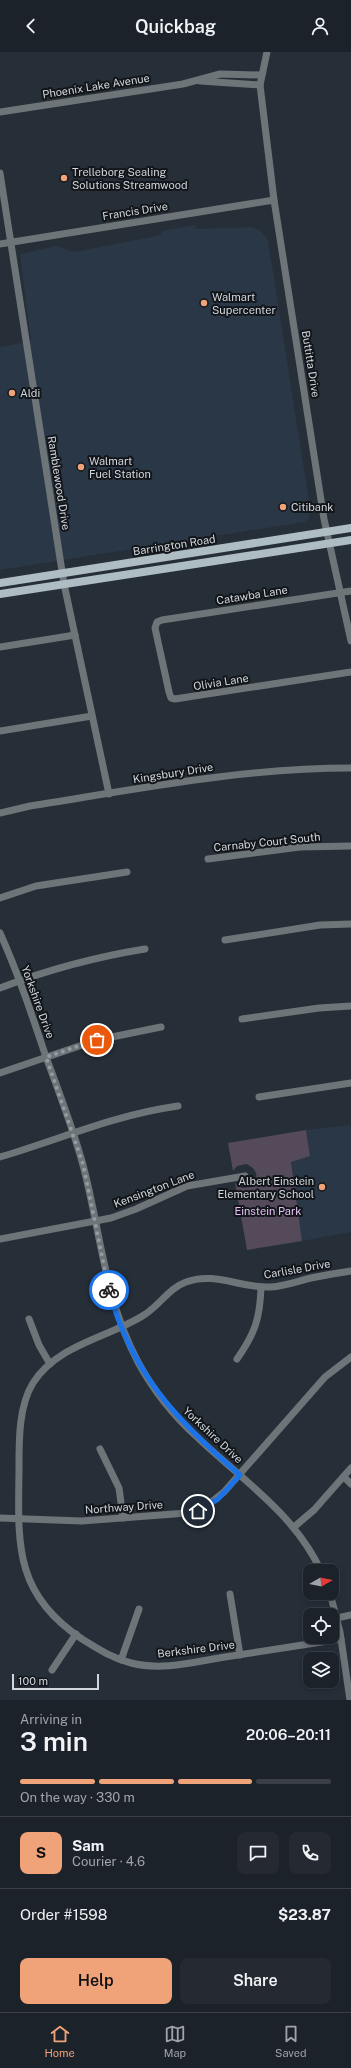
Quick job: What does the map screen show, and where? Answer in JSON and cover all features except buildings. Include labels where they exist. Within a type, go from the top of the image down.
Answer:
[{"type":"main road","name":"Barrington Road","points":[[0,583],[351,528]]},
{"type":"main road","name":"Barrington Road","points":[[0,594],[351,540]]},
{"type":"street","name":"Buttitta Drive","points":[[266,52],[260,85],[274,200],[327,532],[351,641]]},
{"type":"street","name":"Phoenix Lake Avenue","points":[[0,112],[195,81],[226,73],[261,75]]},
{"type":"street","name":"Phoenix Lake Avenue","points":[[195,81],[260,85]]},
{"type":"street","name":"Ramblewood Drive","points":[[0,173],[9,243],[62,573],[109,794]]},
{"type":"street","name":"Francis Drive","points":[[0,244],[274,200]]},
{"type":"street","name":"Catawba Lane","points":[[157,622],[165,619],[351,591]]},
{"type":"street","name":"Olivia Lane","points":[[157,622],[155,628],[171,698],[175,699],[351,672]]},
{"type":"street","points":[[0,647],[75,635]]},
{"type":"street","points":[[0,731],[92,716]]},
{"type":"street","name":"Kingsbury Drive","points":[[0,813],[30,806],[240,774],[294,769],[351,768]]},
{"type":"street","name":"Carnaby Court South","points":[[208,859],[300,847],[351,846]]},
{"type":"street","points":[[0,898],[36,886],[127,872]]},
{"type":"street","points":[[225,940],[320,925],[351,924]]},
{"type":"street","name":"Yorkshire Drive","points":[[0,933],[19,980],[73,1132],[83,1164],[107,1279],[121,1326],[139,1364],[169,1407],[195,1435],[278,1508],[294,1527],[317,1564]]},
{"type":"street","points":[[0,988],[19,980],[76,962],[145,949]]},
{"type":"street","points":[[242,1019],[319,1008],[351,1006]]},
{"type":"street","points":[[0,1073],[97,1040],[161,1027]]},
{"type":"street","points":[[259,1097],[351,1083]]},
{"type":"street","points":[[0,1157],[128,1115],[178,1106]]},
{"type":"street","name":"Kensington Lane","points":[[0,1239],[96,1221],[128,1212],[186,1186],[245,1176]]},
{"type":"street","name":"Carlisle Drive","points":[[18,1518],[19,1455],[24,1410],[33,1384],[50,1364],[85,1342],[143,1316],[172,1289],[193,1279],[211,1278],[262,1287],[280,1286],[351,1271]]},
{"type":"street","points":[[237,1359],[251,1338],[258,1321],[262,1287]]},
{"type":"street","points":[[29,1319],[39,1346],[50,1364]]},
{"type":"street","name":"Northway Drive","points":[[0,1518],[73,1521],[198,1511],[218,1499],[324,1377],[351,1357]]},
{"type":"street","points":[[100,1449],[112,1470],[118,1488],[123,1518]]},
{"type":"street","points":[[294,1527],[318,1506],[351,1468]]},
{"type":"street","points":[[344,1477],[351,1484]]},
{"type":"street","name":"Berkshire Drive","points":[[18,1518],[19,1544],[28,1579],[48,1610],[76,1634],[108,1655],[121,1660],[142,1665],[162,1666],[341,1639]]},
{"type":"street","points":[[230,1594],[240,1655]]},
{"type":"street","points":[[121,1660],[139,1609]]},
{"type":"street","points":[[339,1618],[351,1615]]},
{"type":"street","points":[[339,1628],[350,1700]]},
{"type":"street","points":[[52,1670],[76,1634]]},
{"type":"shaded area","points":[[195,225],[196,229],[252,227],[261,231],[268,240],[309,501],[309,519],[304,522],[0,570],[0,347],[31,341],[20,254],[56,246],[74,252],[162,235],[161,231]]},
{"type":"shaded area","name":"Albert Einstein Elementary School","points":[[351,1125],[351,1232],[302,1241],[291,1162],[310,1155],[306,1130]]},
{"type":"green space","name":"Einstein Park","points":[[306,1130],[310,1156],[291,1162],[302,1241],[247,1250],[235,1183],[242,1188],[250,1187],[256,1181],[256,1173],[246,1164],[237,1166],[233,1171],[228,1143]]},
{"type":"way so far","points":[[97,1040],[46,1057],[83,1164],[109,1290]]},
{"type":"place","name":"Trelleborg Sealing Solutions Streamwood","points":[[64,178]]},
{"type":"place","name":"Walmart Supercenter","points":[[204,303]]},
{"type":"place","name":"Aldi","points":[[12,393]]},
{"type":"place","name":"Walmart Fuel Station","points":[[81,467]]},
{"type":"place","name":"Citibank","points":[[283,507]]},
{"type":"place","name":"Albert Einstein Elementary School","points":[[322,1187]]},
{"type":"route","points":[[109,1290],[126,1337],[139,1364],[157,1391],[183,1424],[208,1448],[240,1475],[218,1499],[198,1511]]}]
